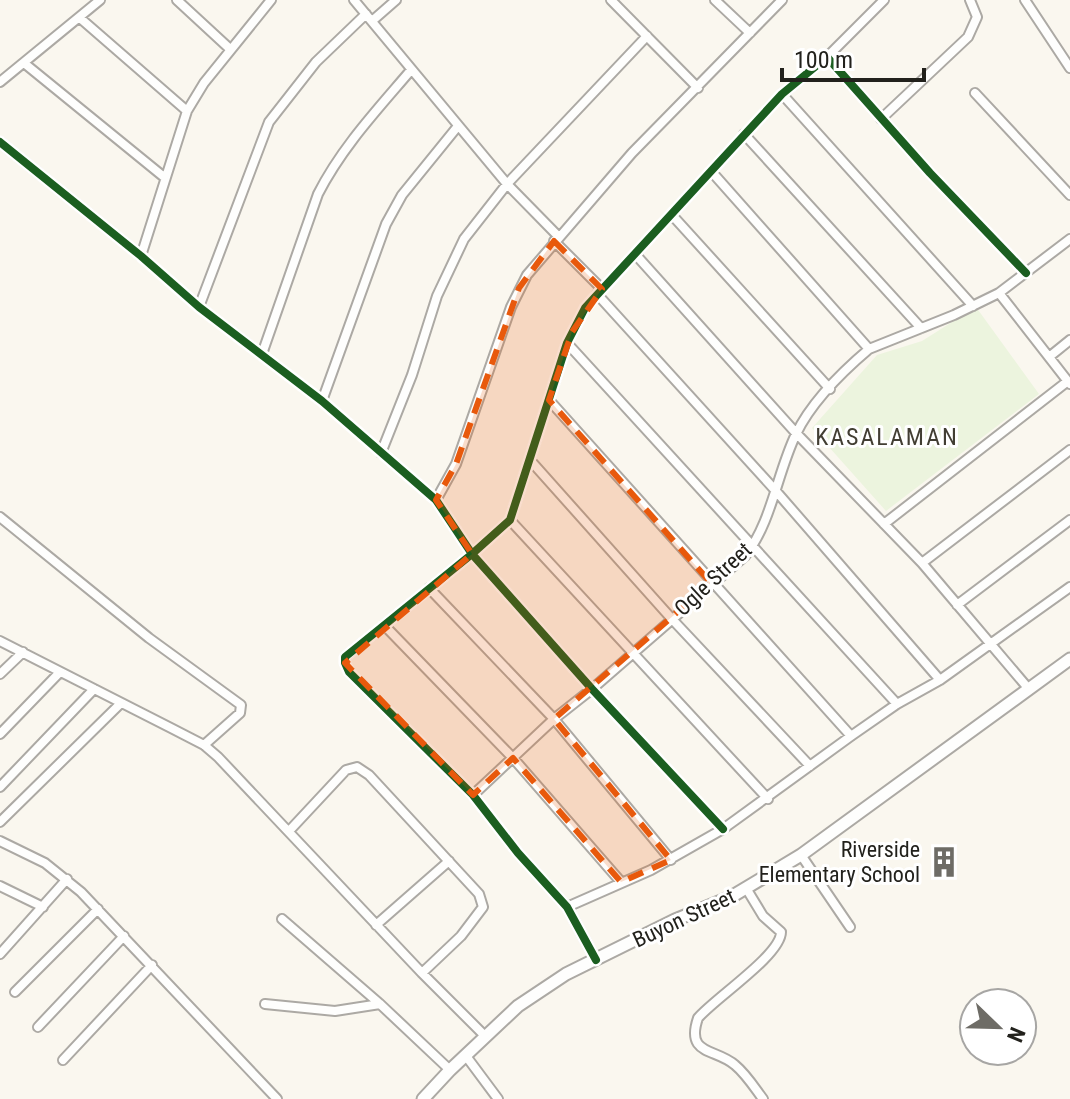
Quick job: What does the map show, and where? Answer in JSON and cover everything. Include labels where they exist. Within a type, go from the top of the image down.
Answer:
[{"type":"main road","name":"Buyon Street","points":[[423,1099],[518,1006],[566,974],[746,888],[801,855],[1070,659]]},
{"type":"street","points":[[0,82],[100,0]]},
{"type":"street","points":[[177,0],[230,49]]},
{"type":"street","points":[[141,256],[187,111],[204,83],[271,0]]},
{"type":"street","points":[[354,0],[599,291],[940,680]]},
{"type":"street","points":[[199,307],[269,122],[316,62],[369,17],[396,0]]},
{"type":"street","points":[[611,0],[698,88]]},
{"type":"street","points":[[715,0],[750,33]]},
{"type":"street","points":[[436,500],[456,464],[519,288],[538,259],[632,153],[782,0]]},
{"type":"street","points":[[596,960],[567,907],[518,853],[473,795],[346,667],[344,660],[510,520],[567,343],[585,308],[782,94],[827,57],[884,0]]},
{"type":"street","points":[[881,119],[968,37],[977,20],[970,0]]},
{"type":"street","points":[[1025,0],[1070,68]]},
{"type":"street","points":[[80,18],[187,111]]},
{"type":"street","points":[[381,453],[412,375],[445,275],[464,239],[507,184],[647,36]]},
{"type":"street","points":[[827,57],[1026,273]]},
{"type":"street","points":[[24,63],[164,177]]},
{"type":"street","points":[[262,354],[318,194],[330,170],[354,136],[411,70]]},
{"type":"street","points":[[975,93],[1070,195]]},
{"type":"street","points":[[782,94],[973,306]]},
{"type":"street","points":[[322,401],[344,346],[374,253],[394,208],[458,126]]},
{"type":"street","points":[[744,134],[921,328]]},
{"type":"street","points":[[0,142],[199,307],[322,401],[436,500],[472,554],[723,829]]},
{"type":"street","points":[[711,171],[869,349]]},
{"type":"street","points":[[672,215],[830,389]]},
{"type":"street","name":"Ogle Street","points":[[473,795],[554,719],[754,545],[796,433],[811,409],[869,349],[999,293],[1070,239]]},
{"type":"street","points":[[636,255],[796,433],[922,563],[1028,688]]},
{"type":"street","points":[[884,524],[1069,383],[999,293]]},
{"type":"street","points":[[1049,357],[1070,340]]},
{"type":"street","points":[[567,343],[897,704]]},
{"type":"street","points":[[549,400],[851,736]]},
{"type":"street","points":[[922,563],[1070,450]]},
{"type":"street","points":[[530,460],[671,618],[810,766]]},
{"type":"street","points":[[0,517],[149,638],[241,705],[240,713],[204,745]]},
{"type":"street","points":[[510,520],[768,799]]},
{"type":"street","points":[[957,605],[1070,520]]},
{"type":"street","points":[[567,907],[671,860],[723,829],[851,736],[897,704],[940,680],[1070,587]]},
{"type":"street","points":[[429,588],[554,719],[671,860]]},
{"type":"street","points":[[384,625],[513,758],[621,882]]},
{"type":"street","points":[[0,641],[204,745],[240,778],[376,925],[485,1036]]},
{"type":"street","points":[[0,674],[23,652]]},
{"type":"street","points":[[0,734],[60,672]]},
{"type":"street","points":[[0,787],[94,689]]},
{"type":"street","points":[[0,822],[121,703]]},
{"type":"street","points":[[290,830],[346,770],[357,767],[369,775],[449,861],[479,894],[483,907],[461,936],[422,973]]},
{"type":"street","points":[[0,841],[45,863],[67,879],[277,1099]]},
{"type":"street","points":[[801,855],[850,927]]},
{"type":"street","points":[[376,925],[449,861]]},
{"type":"street","points":[[0,954],[67,879]]},
{"type":"street","points":[[0,886],[43,907]]},
{"type":"street","points":[[746,888],[755,905],[781,932],[780,943],[698,1018],[695,1039],[704,1050],[733,1062],[763,1099]]},
{"type":"street","points":[[15,992],[98,909]]},
{"type":"street","points":[[282,919],[450,1070]]},
{"type":"street","points":[[38,1027],[124,936]]},
{"type":"street","points":[[63,1060],[152,965]]},
{"type":"street","points":[[265,1004],[335,1011],[380,1004]]},
{"type":"street","points":[[466,1056],[498,1099]]},
{"type":"highlighted area","points":[[554,241],[602,289],[572,332],[549,400],[711,583],[554,719],[671,860],[621,882],[513,758],[473,795],[345,663],[472,554],[436,500],[456,464],[519,288]]},
{"type":"green space","points":[[976,307],[1039,394],[886,511],[812,428],[877,355],[922,341]]},
{"type":"cycle path","points":[[596,960],[567,907],[518,853],[473,795],[349,672],[345,657],[510,520],[567,343],[585,308],[782,94],[827,57],[930,173],[1026,273]]},
{"type":"cycle path","points":[[0,142],[199,307],[322,401],[436,500],[472,554],[723,829]]},
{"type":"place","name":"Riverside Elementary School","points":[[944,862]]},
{"type":"district","name":"KASALAMAN","points":[[887,437]]}]
